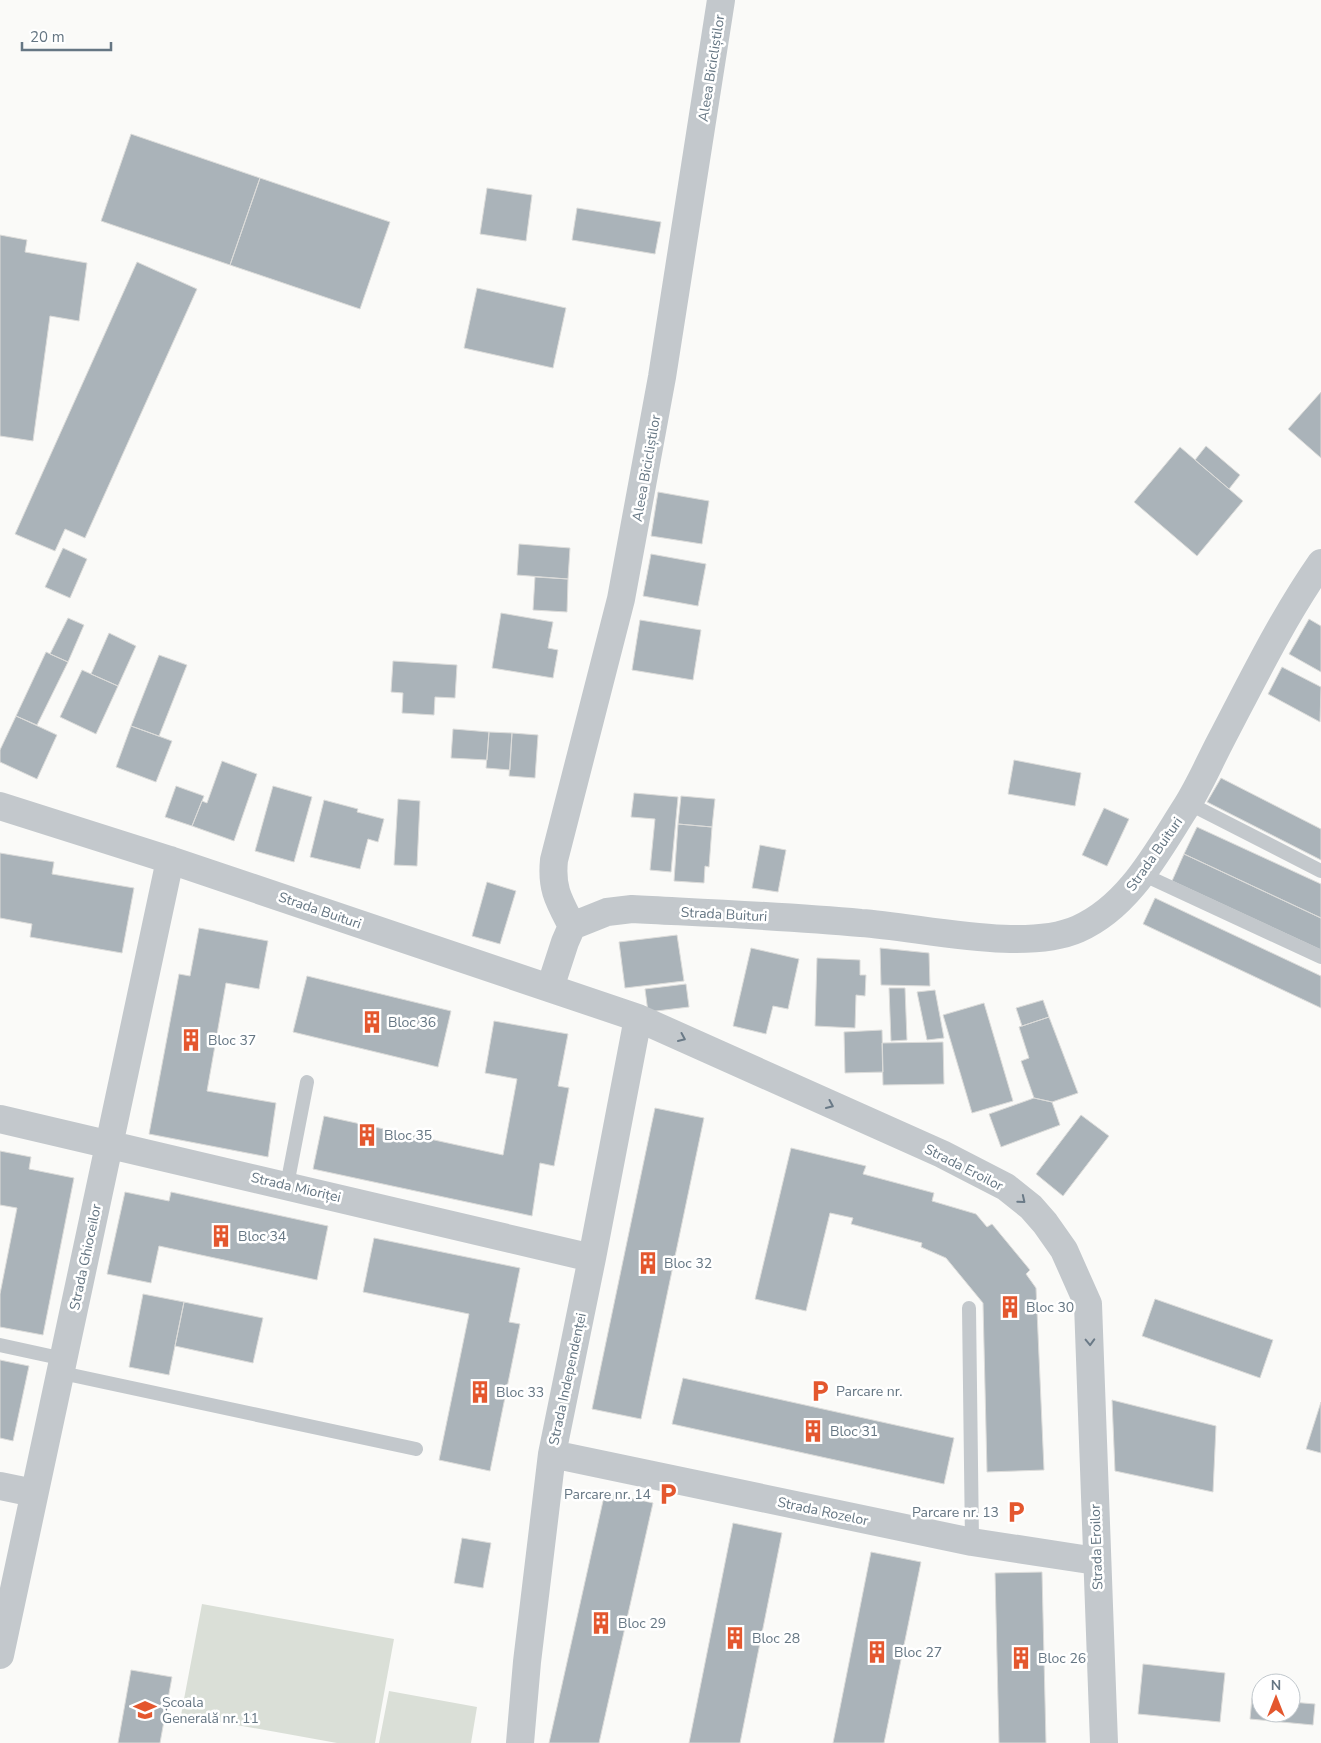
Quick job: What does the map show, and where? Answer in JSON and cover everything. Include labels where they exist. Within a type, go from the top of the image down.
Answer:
[{"type":"street","name":"Aleea Bicicliștilor","points":[[572,926],[557,899],[552,880],[554,860],[622,599],[662,377],[721,0]]},
{"type":"street","name":"Strada Buituri","points":[[572,926],[607,912],[632,909],[862,923],[992,938],[1047,938],[1078,929],[1101,916],[1122,898],[1142,874],[1188,803],[1275,636],[1321,562]]},
{"type":"street","name":"Strada Buituri","points":[[0,806],[170,860],[550,988]]},
{"type":"street","name":"Strada Ghioceilor","points":[[2,1638],[63,1366],[170,860]]},
{"type":"street","points":[[550,988],[572,926]]},
{"type":"street","name":"Strada Eroilor","points":[[550,988],[638,1018],[970,1168],[1006,1187],[1045,1223],[1064,1250],[1088,1304],[1104,1743]]},
{"type":"street","name":"Strada Independenței","points":[[520,1743],[552,1454],[638,1018]]},
{"type":"street","name":"Strada Mioriței","points":[[0,1119],[109,1142],[592,1258]]},
{"type":"street","name":"Strada Rozelor","points":[[552,1454],[972,1542],[1096,1561]]},
{"type":"street","points":[[0,1486],[34,1493]]},
{"type":"lane","points":[[1188,803],[1321,871]]},
{"type":"lane","points":[[1142,874],[1321,957]]},
{"type":"lane","points":[[287,1185],[307,1082]]},
{"type":"lane","points":[[969,1308],[972,1542]]},
{"type":"lane","points":[[0,1345],[63,1366],[416,1449]]},
{"type":"shaded area","points":[[202,1604],[394,1639],[375,1743],[337,1743],[181,1715]]},
{"type":"shaded area","points":[[389,1691],[477,1707],[471,1743],[379,1743]]},
{"type":"building","points":[[131,134],[260,178],[230,265],[101,221]]},
{"type":"building","points":[[260,178],[390,222],[360,309],[230,265]]},
{"type":"building","points":[[487,188],[532,195],[526,241],[480,234]]},
{"type":"building","points":[[577,208],[661,222],[655,254],[572,240]]},
{"type":"building","points":[[0,235],[27,240],[25,252],[87,263],[79,321],[50,316],[33,441],[0,436]]},
{"type":"building","points":[[137,262],[197,289],[85,538],[65,529],[55,551],[15,534]]},
{"type":"building","points":[[477,288],[566,308],[553,368],[464,348]]},
{"type":"building","points":[[1321,392],[1321,458],[1288,429]]},
{"type":"building","points":[[1206,446],[1240,475],[1229,489],[1195,460]]},
{"type":"building","points":[[1180,447],[1243,501],[1197,556],[1134,502]]},
{"type":"building","points":[[658,492],[709,501],[702,544],[651,536]]},
{"type":"building","points":[[519,544],[570,548],[568,579],[517,575]]},
{"type":"building","points":[[63,548],[87,559],[70,598],[45,587]]},
{"type":"building","points":[[651,554],[706,564],[698,606],[643,596]]},
{"type":"building","points":[[535,577],[568,579],[567,612],[533,610]]},
{"type":"building","points":[[501,613],[553,622],[548,648],[558,650],[553,678],[492,668]]},
{"type":"building","points":[[68,618],[84,625],[68,662],[50,654]]},
{"type":"building","points":[[1309,619],[1321,626],[1321,672],[1289,654]]},
{"type":"building","points":[[640,620],[701,630],[693,680],[632,670]]},
{"type":"building","points":[[109,633],[136,646],[118,686],[91,674]]},
{"type":"building","points":[[46,652],[68,662],[37,725],[16,716]]},
{"type":"building","points":[[159,655],[187,665],[159,736],[131,726]]},
{"type":"building","points":[[393,661],[457,665],[455,698],[435,697],[434,715],[402,713],[403,693],[391,692]]},
{"type":"building","points":[[1282,667],[1321,687],[1320,722],[1268,694]]},
{"type":"building","points":[[82,670],[118,686],[96,734],[60,717]]},
{"type":"building","points":[[16,716],[57,735],[37,779],[0,762],[0,750]]},
{"type":"building","points":[[131,726],[172,741],[156,782],[116,767]]},
{"type":"building","points":[[453,729],[489,732],[487,760],[451,758]]},
{"type":"building","points":[[489,732],[512,733],[510,770],[486,768]]},
{"type":"building","points":[[512,733],[538,735],[535,778],[509,776]]},
{"type":"building","points":[[1014,760],[1081,773],[1075,806],[1008,794]]},
{"type":"building","points":[[222,761],[257,774],[234,841],[192,826],[202,801],[207,803]]},
{"type":"building","points":[[1221,778],[1321,829],[1321,860],[1207,802]]},
{"type":"building","points":[[176,786],[204,796],[192,826],[165,817]]},
{"type":"building","points":[[273,786],[312,797],[294,862],[255,851]]},
{"type":"building","points":[[634,793],[678,797],[671,872],[650,870],[655,819],[631,817]]},
{"type":"building","points":[[681,796],[715,799],[712,827],[678,824]]},
{"type":"building","points":[[398,799],[420,801],[417,866],[394,865]]},
{"type":"building","points":[[324,800],[358,809],[357,812],[384,819],[378,842],[368,839],[360,869],[310,857]]},
{"type":"building","points":[[1104,808],[1129,819],[1107,866],[1082,855]]},
{"type":"building","points":[[678,824],[712,827],[709,867],[705,866],[704,883],[674,881]]},
{"type":"building","points":[[1197,827],[1321,884],[1321,918],[1184,854]]},
{"type":"building","points":[[760,845],[786,850],[778,892],[752,888]]},
{"type":"building","points":[[0,853],[54,862],[52,874],[134,888],[122,953],[30,937],[32,924],[0,918]]},
{"type":"building","points":[[1184,854],[1321,918],[1321,950],[1172,881]]},
{"type":"building","points":[[487,882],[516,891],[500,944],[472,936]]},
{"type":"building","points":[[1155,898],[1321,976],[1321,1008],[1143,924]]},
{"type":"building","name":"Bloc 37","points":[[199,928],[268,941],[259,989],[226,983],[207,1091],[276,1103],[268,1157],[149,1134],[179,974],[190,976]]},
{"type":"building","points":[[677,935],[684,981],[625,988],[619,942]]},
{"type":"building","points":[[751,948],[799,959],[788,1009],[773,1006],[766,1034],[733,1026]]},
{"type":"building","points":[[880,948],[929,953],[930,986],[881,985]]},
{"type":"building","points":[[817,958],[860,960],[860,975],[866,975],[865,996],[856,995],[855,1028],[815,1026]]},
{"type":"building","name":"Bloc 36","points":[[307,976],[451,1011],[438,1067],[293,1032]]},
{"type":"building","points":[[686,984],[689,1007],[648,1012],[645,989]]},
{"type":"building","points":[[889,988],[905,988],[907,1040],[891,1041]]},
{"type":"building","points":[[935,990],[944,1038],[927,1040],[917,992]]},
{"type":"building","points":[[1043,1000],[1049,1017],[1022,1026],[1016,1008]]},
{"type":"building","points":[[984,1003],[1013,1101],[972,1113],[943,1015]]},
{"type":"building","points":[[1049,1017],[1078,1093],[1052,1102],[1034,1098],[1021,1061],[1029,1058],[1019,1027]]},
{"type":"building","name":"Bloc 35","points":[[494,1021],[568,1034],[558,1086],[569,1088],[554,1166],[540,1163],[532,1216],[313,1169],[324,1116],[503,1155],[517,1079],[485,1073]]},
{"type":"building","points":[[882,1030],[883,1072],[845,1073],[844,1032]]},
{"type":"building","points":[[943,1042],[944,1084],[883,1085],[882,1043]]},
{"type":"building","points":[[1034,1098],[1052,1102],[1060,1125],[1001,1147],[989,1114]]},
{"type":"building","name":"Bloc 32","points":[[655,1108],[704,1118],[641,1419],[592,1409]]},
{"type":"building","points":[[1081,1115],[1109,1136],[1063,1196],[1036,1174]]},
{"type":"building","name":"Bloc 30","points":[[791,1148],[866,1166],[863,1174],[934,1193],[932,1201],[976,1214],[987,1227],[992,1224],[1030,1270],[1026,1274],[1036,1288],[1044,1470],[987,1472],[983,1303],[946,1258],[921,1247],[922,1243],[851,1224],[853,1218],[830,1213],[806,1311],[755,1299]]},
{"type":"building","points":[[0,1151],[31,1157],[29,1169],[74,1178],[43,1335],[0,1327],[0,1294],[17,1208],[0,1205]]},
{"type":"building","name":"Bloc 34","points":[[125,1192],[169,1201],[171,1192],[328,1226],[317,1280],[159,1246],[151,1283],[107,1274]]},
{"type":"building","name":"Bloc 33","points":[[374,1238],[520,1268],[509,1322],[520,1324],[490,1471],[439,1460],[469,1314],[363,1292]]},
{"type":"building","points":[[143,1294],[184,1302],[169,1375],[129,1367]]},
{"type":"building","points":[[1155,1299],[1273,1340],[1260,1378],[1142,1336]]},
{"type":"building","points":[[184,1302],[263,1318],[253,1363],[175,1346]]},
{"type":"building","points":[[0,1360],[29,1366],[13,1441],[0,1438]]},
{"type":"building","name":"Bloc 31","points":[[683,1378],[954,1438],[944,1484],[672,1424]]},
{"type":"building","points":[[1112,1400],[1216,1426],[1213,1492],[1115,1471]]},
{"type":"building","points":[[1321,1402],[1321,1453],[1306,1449]]},
{"type":"building","name":"Bloc 29","points":[[605,1492],[653,1503],[599,1743],[549,1743]]},
{"type":"building","name":"Bloc 28","points":[[733,1523],[782,1533],[740,1743],[689,1743]]},
{"type":"building","points":[[462,1538],[491,1543],[483,1588],[454,1583]]},
{"type":"building","name":"Bloc 27","points":[[871,1552],[921,1562],[884,1743],[833,1743]]},
{"type":"building","name":"Bloc 26","points":[[1042,1572],[1046,1743],[999,1743],[995,1573]]},
{"type":"building","points":[[1143,1664],[1225,1673],[1220,1722],[1138,1714]]},
{"type":"building","name":"Școala Generală nr. 11","points":[[131,1670],[172,1677],[160,1743],[118,1743]]},
{"type":"building","points":[[1301,1703],[1315,1704],[1313,1725],[1292,1723],[1301,1723]]},
{"type":"place","name":"Bloc 36","points":[[372,1022]]},
{"type":"place","name":"Bloc 37","points":[[191,1040]]},
{"type":"place","name":"Bloc 35","points":[[367,1135]]},
{"type":"place","name":"Bloc 34","points":[[221,1236]]},
{"type":"place","name":"Bloc 32","points":[[648,1263]]},
{"type":"place","name":"Bloc 30","points":[[1010,1307]]},
{"type":"place","name":"Parcare nr.","points":[[820,1391]]},
{"type":"place","name":"Bloc 33","points":[[480,1392]]},
{"type":"place","name":"Bloc 31","points":[[813,1431]]},
{"type":"place","name":"Parcare nr. 14","points":[[668,1494]]},
{"type":"place","name":"Parcare nr. 13","points":[[1016,1512]]},
{"type":"place","name":"Bloc 29","points":[[601,1623]]},
{"type":"place","name":"Bloc 28","points":[[735,1638]]},
{"type":"place","name":"Bloc 27","points":[[877,1652]]},
{"type":"place","name":"Bloc 26","points":[[1021,1658]]},
{"type":"place","name":"Școala Generală nr. 11","points":[[145,1710]]}]
